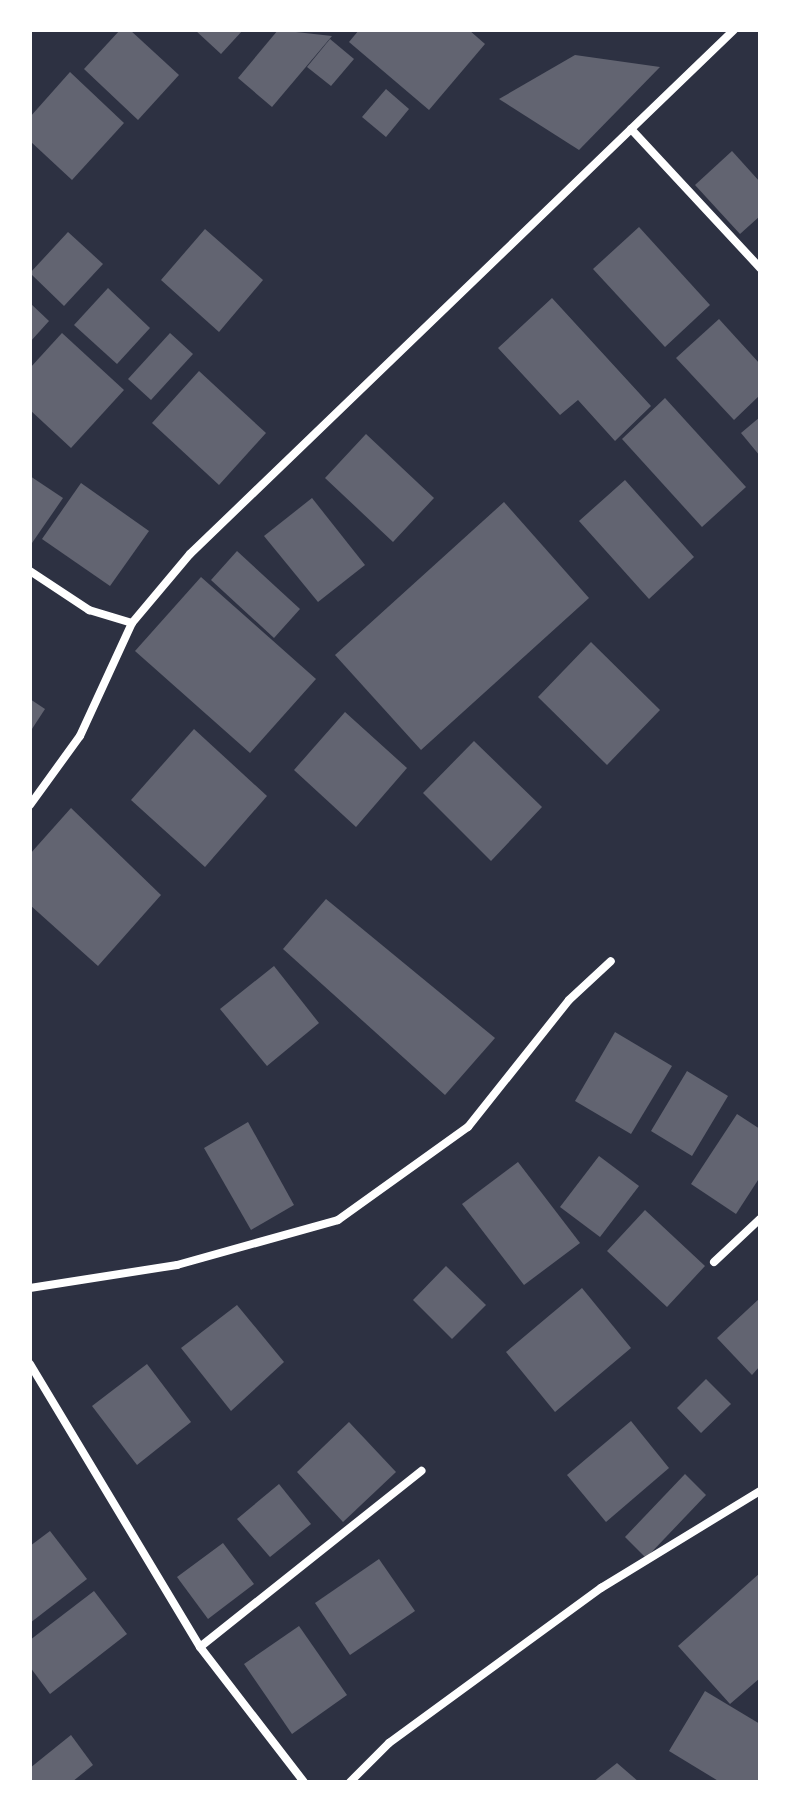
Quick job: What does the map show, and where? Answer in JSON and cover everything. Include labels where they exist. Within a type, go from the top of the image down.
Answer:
[{"type":"street","points":[[30,805],[80,736],[132,623],[190,554],[362,382],[734,30]]},
{"type":"street","points":[[631,129],[760,268]]},
{"type":"street","points":[[30,571],[89,610],[132,623]]},
{"type":"street","points":[[30,1288],[177,1265],[338,1220],[468,1127],[569,1000],[611,961]]},
{"type":"street","points":[[714,1262],[760,1219]]},
{"type":"street","points":[[30,1364],[200,1647],[304,1782]]},
{"type":"street","points":[[200,1647],[421,1471]]},
{"type":"street","points":[[350,1782],[389,1743],[601,1588],[760,1491]]},
{"type":"building","points":[[120,30],[130,30],[179,75],[138,120],[84,69]]},
{"type":"building","points":[[195,30],[243,30],[221,54]]},
{"type":"building","points":[[278,30],[332,36],[272,107],[238,78]]},
{"type":"building","points":[[359,30],[469,30],[485,44],[429,110],[349,42]]},
{"type":"building","points":[[330,39],[354,59],[331,86],[307,67]]},
{"type":"building","points":[[575,55],[660,67],[579,150],[499,99]]},
{"type":"building","points":[[70,72],[124,123],[72,180],[30,141],[30,117]]},
{"type":"building","points":[[386,89],[409,109],[386,137],[362,117]]},
{"type":"building","points":[[732,151],[760,182],[760,216],[740,234],[695,185]]},
{"type":"building","points":[[639,227],[710,305],[665,347],[593,269]]},
{"type":"building","points":[[205,229],[263,280],[219,332],[161,280]]},
{"type":"building","points":[[68,232],[103,264],[64,306],[30,273]]},
{"type":"building","points":[[108,288],[150,328],[117,364],[74,325]]},
{"type":"building","points":[[552,298],[651,406],[615,441],[578,400],[560,415],[498,348]]},
{"type":"building","points":[[30,303],[49,321],[30,342]]},
{"type":"building","points":[[719,319],[760,364],[760,395],[734,420],[676,358]]},
{"type":"building","points":[[62,333],[124,390],[71,448],[30,410],[30,368]]},
{"type":"building","points":[[170,333],[193,354],[151,400],[128,379]]},
{"type":"building","points":[[199,371],[266,433],[219,485],[152,423]]},
{"type":"building","points":[[665,398],[746,487],[702,527],[622,439]]},
{"type":"building","points":[[760,417],[760,456],[741,433]]},
{"type":"building","points":[[366,434],[434,498],[393,542],[325,478]]},
{"type":"building","points":[[30,476],[63,498],[32,543],[30,541]]},
{"type":"building","points":[[625,480],[694,557],[649,599],[579,521]]},
{"type":"building","points":[[81,483],[149,531],[110,586],[42,539]]},
{"type":"building","points":[[312,498],[365,565],[318,602],[264,536]]},
{"type":"building","points":[[504,502],[589,598],[421,750],[335,655]]},
{"type":"building","points":[[237,551],[300,609],[274,638],[211,580]]},
{"type":"building","points":[[201,577],[316,679],[250,753],[135,651]]},
{"type":"building","points":[[591,642],[660,710],[607,765],[538,697]]},
{"type":"building","points":[[30,699],[45,709],[30,732]]},
{"type":"building","points":[[345,712],[407,768],[356,827],[294,770]]},
{"type":"building","points":[[194,729],[267,796],[205,867],[131,800]]},
{"type":"building","points":[[474,741],[542,807],[491,861],[423,793]]},
{"type":"building","points":[[71,808],[161,895],[98,966],[30,905],[30,854]]},
{"type":"building","points":[[326,899],[495,1038],[445,1095],[283,949]]},
{"type":"building","points":[[274,966],[319,1023],[267,1066],[220,1009]]},
{"type":"building","points":[[615,1032],[672,1066],[631,1134],[575,1101]]},
{"type":"building","points":[[687,1071],[728,1096],[692,1156],[651,1131]]},
{"type":"building","points":[[737,1114],[760,1129],[760,1177],[736,1214],[691,1184]]},
{"type":"building","points":[[248,1122],[294,1205],[251,1230],[204,1148]]},
{"type":"building","points":[[599,1156],[639,1186],[600,1237],[560,1207]]},
{"type":"building","points":[[518,1162],[580,1243],[524,1285],[462,1204]]},
{"type":"building","points":[[645,1210],[705,1266],[667,1307],[607,1251]]},
{"type":"building","points":[[446,1266],[486,1305],[452,1339],[413,1300]]},
{"type":"building","points":[[582,1288],[631,1348],[555,1412],[506,1352]]},
{"type":"building","points":[[760,1298],[760,1366],[752,1375],[717,1338]]},
{"type":"building","points":[[237,1305],[284,1362],[231,1411],[181,1348]]},
{"type":"building","points":[[147,1364],[191,1422],[137,1465],[92,1406]]},
{"type":"building","points":[[706,1379],[731,1404],[701,1433],[677,1408]]},
{"type":"building","points":[[631,1421],[669,1468],[606,1522],[567,1475]]},
{"type":"building","points":[[349,1422],[396,1472],[343,1522],[297,1472]]},
{"type":"building","points":[[685,1474],[706,1495],[646,1558],[625,1537]]},
{"type":"building","points":[[279,1484],[311,1524],[270,1557],[237,1519]]},
{"type":"building","points":[[50,1531],[87,1579],[30,1623],[30,1546]]},
{"type":"building","points":[[223,1543],[254,1584],[208,1619],[177,1577]]},
{"type":"building","points":[[379,1559],[415,1611],[350,1655],[315,1603]]},
{"type":"building","points":[[760,1573],[760,1678],[730,1704],[678,1646]]},
{"type":"building","points":[[94,1591],[127,1634],[50,1694],[30,1667],[30,1640]]},
{"type":"building","points":[[299,1626],[347,1695],[292,1734],[244,1664]]},
{"type":"building","points":[[705,1691],[760,1724],[760,1782],[720,1782],[669,1751]]},
{"type":"building","points":[[71,1735],[93,1765],[72,1782],[30,1782],[30,1768]]},
{"type":"building","points":[[617,1763],[639,1782],[593,1782]]}]
